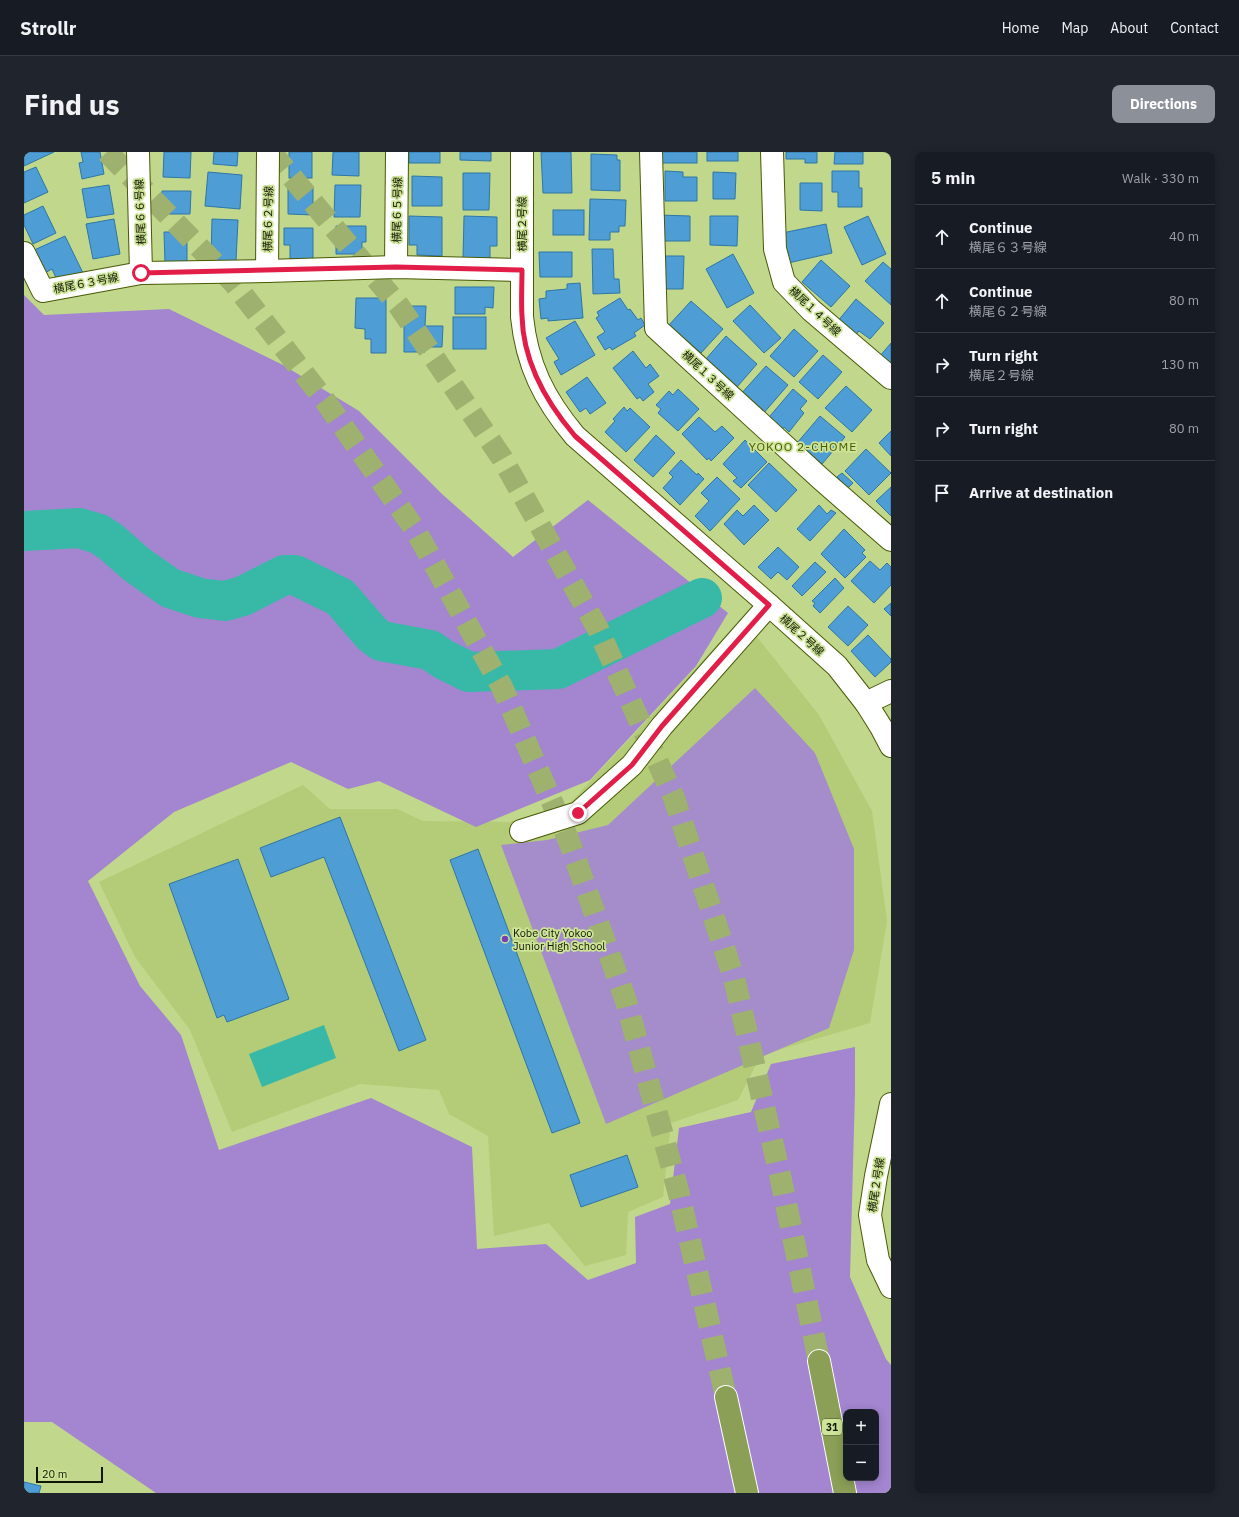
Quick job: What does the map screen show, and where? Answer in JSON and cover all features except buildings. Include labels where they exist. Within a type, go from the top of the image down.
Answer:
[{"type":"highway","name":"31","points":[[818,1361],[845,1493]]},
{"type":"highway","points":[[726,1398],[747,1493]]},
{"type":"street","name":"横尾６６号線","points":[[138,152],[141,273]]},
{"type":"street","name":"横尾６２号線","points":[[267,271],[268,152]]},
{"type":"street","name":"横尾６５号線","points":[[396,267],[397,152]]},
{"type":"street","name":"横尾２号線","points":[[522,152],[522,317],[527,350],[538,380],[555,410],[575,436],[837,666],[866,703],[891,746]]},
{"type":"street","name":"横尾１３号線","points":[[651,152],[656,328],[821,479],[891,540]]},
{"type":"street","name":"横尾１４号線","points":[[772,152],[775,248],[784,282],[811,310],[891,378]]},
{"type":"street","name":"横尾６３号線","points":[[24,253],[43,291],[141,273],[267,271]]},
{"type":"street","points":[[267,271],[396,267],[522,270]]},
{"type":"street","points":[[521,832],[578,813],[632,765],[662,726],[769,605]]},
{"type":"street","points":[[866,703],[891,691]]},
{"type":"street","name":"横尾２号線","points":[[891,1104],[876,1176],[870,1215],[878,1260],[891,1287]]},
{"type":"shaded area","points":[[24,295],[44,315],[169,309],[283,365],[359,411],[442,494],[513,557],[588,500],[728,613],[696,666],[590,780],[476,827],[379,781],[348,789],[291,762],[174,812],[88,881],[140,986],[181,1035],[219,1150],[371,1098],[472,1147],[477,1249],[546,1244],[588,1280],[636,1263],[635,1217],[670,1204],[679,1128],[751,1112],[771,1064],[855,1047],[850,1277],[886,1359],[891,1365],[891,1493],[156,1493],[52,1422],[24,1422]]},
{"type":"shaded area","name":"Kobe City Yokoo Junior High School","points":[[742,618],[819,715],[872,811],[887,921],[870,1023],[761,1055],[738,1100],[671,1123],[663,1197],[628,1212],[626,1255],[585,1266],[549,1223],[494,1236],[488,1136],[449,1114],[439,1090],[360,1084],[232,1132],[190,1030],[135,957],[99,882],[303,785],[330,809],[397,809],[423,821],[509,822],[570,803]]},
{"type":"shaded area","points":[[755,688],[815,753],[854,849],[854,950],[829,1028],[606,1124],[501,845],[547,840],[608,825]]},
{"type":"water","points":[[324,1025],[336,1058],[262,1087],[249,1054]]},
{"type":"waterway","points":[[24,531],[79,528],[99,534],[111,542],[136,564],[170,588],[200,598],[225,601],[243,596],[284,575],[295,575],[340,597],[372,634],[381,641],[430,650],[443,659],[469,672],[558,669],[702,598]]},
{"type":"tunnel","points":[[107,152],[233,282],[326,402],[416,531],[502,687],[569,841],[626,1001],[679,1194],[726,1397]]},
{"type":"tunnel","points":[[271,152],[399,306],[502,458],[598,629],[674,798],[734,978],[780,1175],[819,1361]]},
{"type":"place","name":"Kobe City Yokoo Junior High School","points":[[505,939]]},
{"type":"district","name":"YOKOO 2-CHOME","points":[[803,447]]},
{"type":"route","points":[[141,273],[396,267],[522,270],[522,317],[527,350],[538,380],[555,410],[575,436],[769,605],[662,726],[632,765],[578,813]]}]
